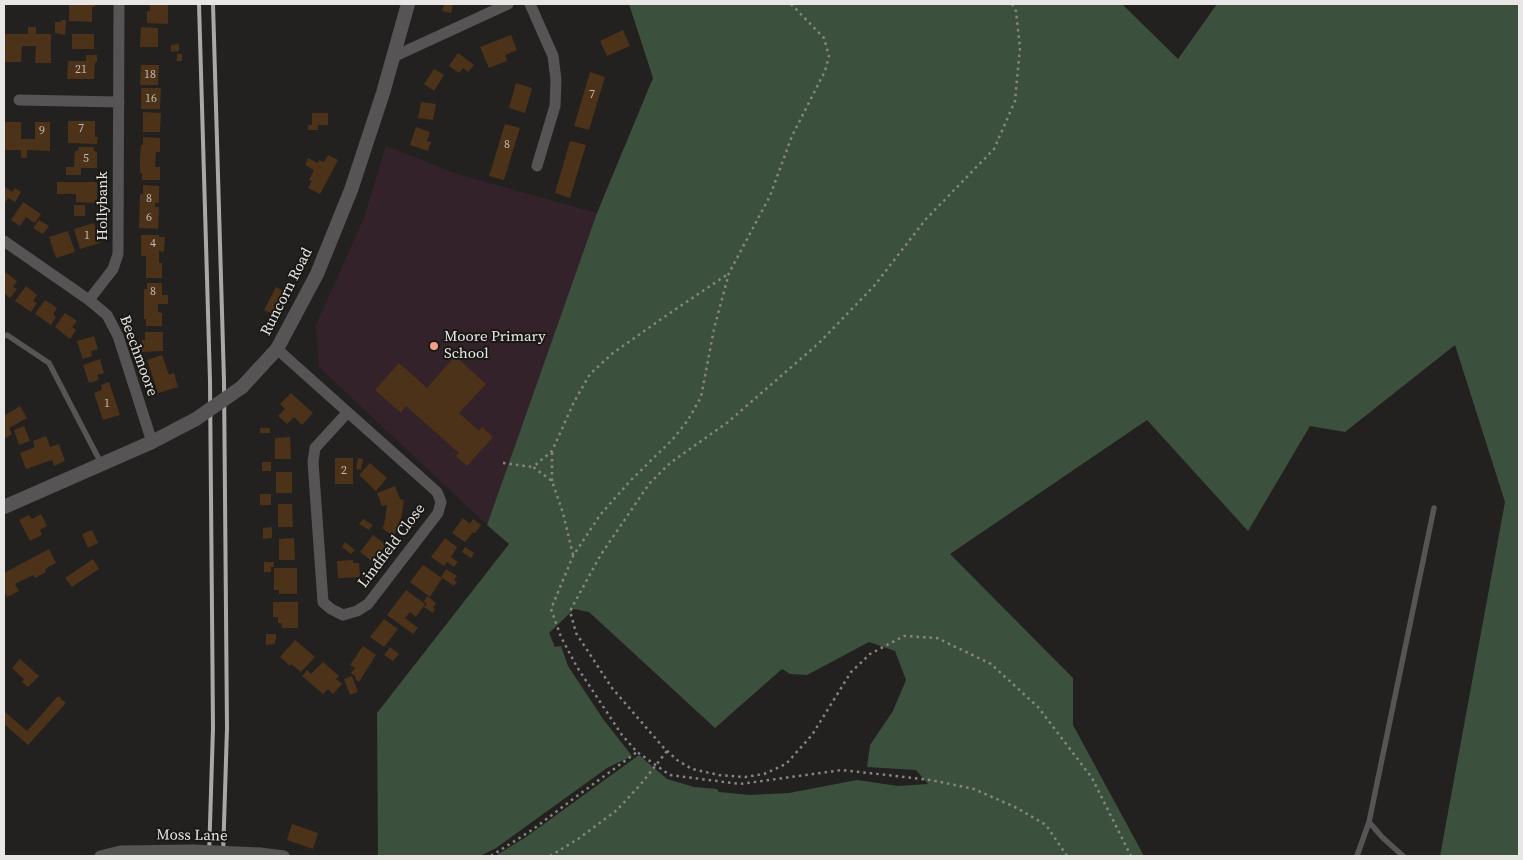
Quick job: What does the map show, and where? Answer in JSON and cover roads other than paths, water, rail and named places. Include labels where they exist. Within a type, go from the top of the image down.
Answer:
[{"type":"street","name":"Hollybank","points":[[89,300],[113,269],[118,254],[119,4]]},
{"type":"street","name":"Runcorn Road","points":[[4,507],[152,442],[196,419],[242,387],[277,349],[317,274],[351,190],[408,4]]},
{"type":"street","points":[[393,57],[508,4]]},
{"type":"street","points":[[530,4],[553,56],[556,80],[555,106],[537,166]]},
{"type":"street","points":[[19,100],[119,102]]},
{"type":"street","name":"Beechmoore","points":[[4,241],[89,300],[107,315],[118,336],[152,442]]},
{"type":"street","name":"Lindfield Close","points":[[277,349],[437,492],[441,502],[438,513],[368,604],[356,612],[343,614],[331,609],[323,602],[313,462],[315,448],[347,413]]},
{"type":"street","name":"Moss Lane","points":[[100,856],[120,851],[193,850],[284,856]]},
{"type":"lane","points":[[4,336],[7,335],[49,363],[101,463]]},
{"type":"lane","points":[[1357,856],[1369,822],[1434,508]]},
{"type":"lane","points":[[1369,822],[1382,838],[1403,856]]},
{"type":"railway","points":[[199,4],[210,381],[213,728],[209,856]]},
{"type":"railway","points":[[213,4],[224,381],[227,728],[223,856]]},
{"type":"place","name":"Moore Primary School","points":[[434,346]]}]
